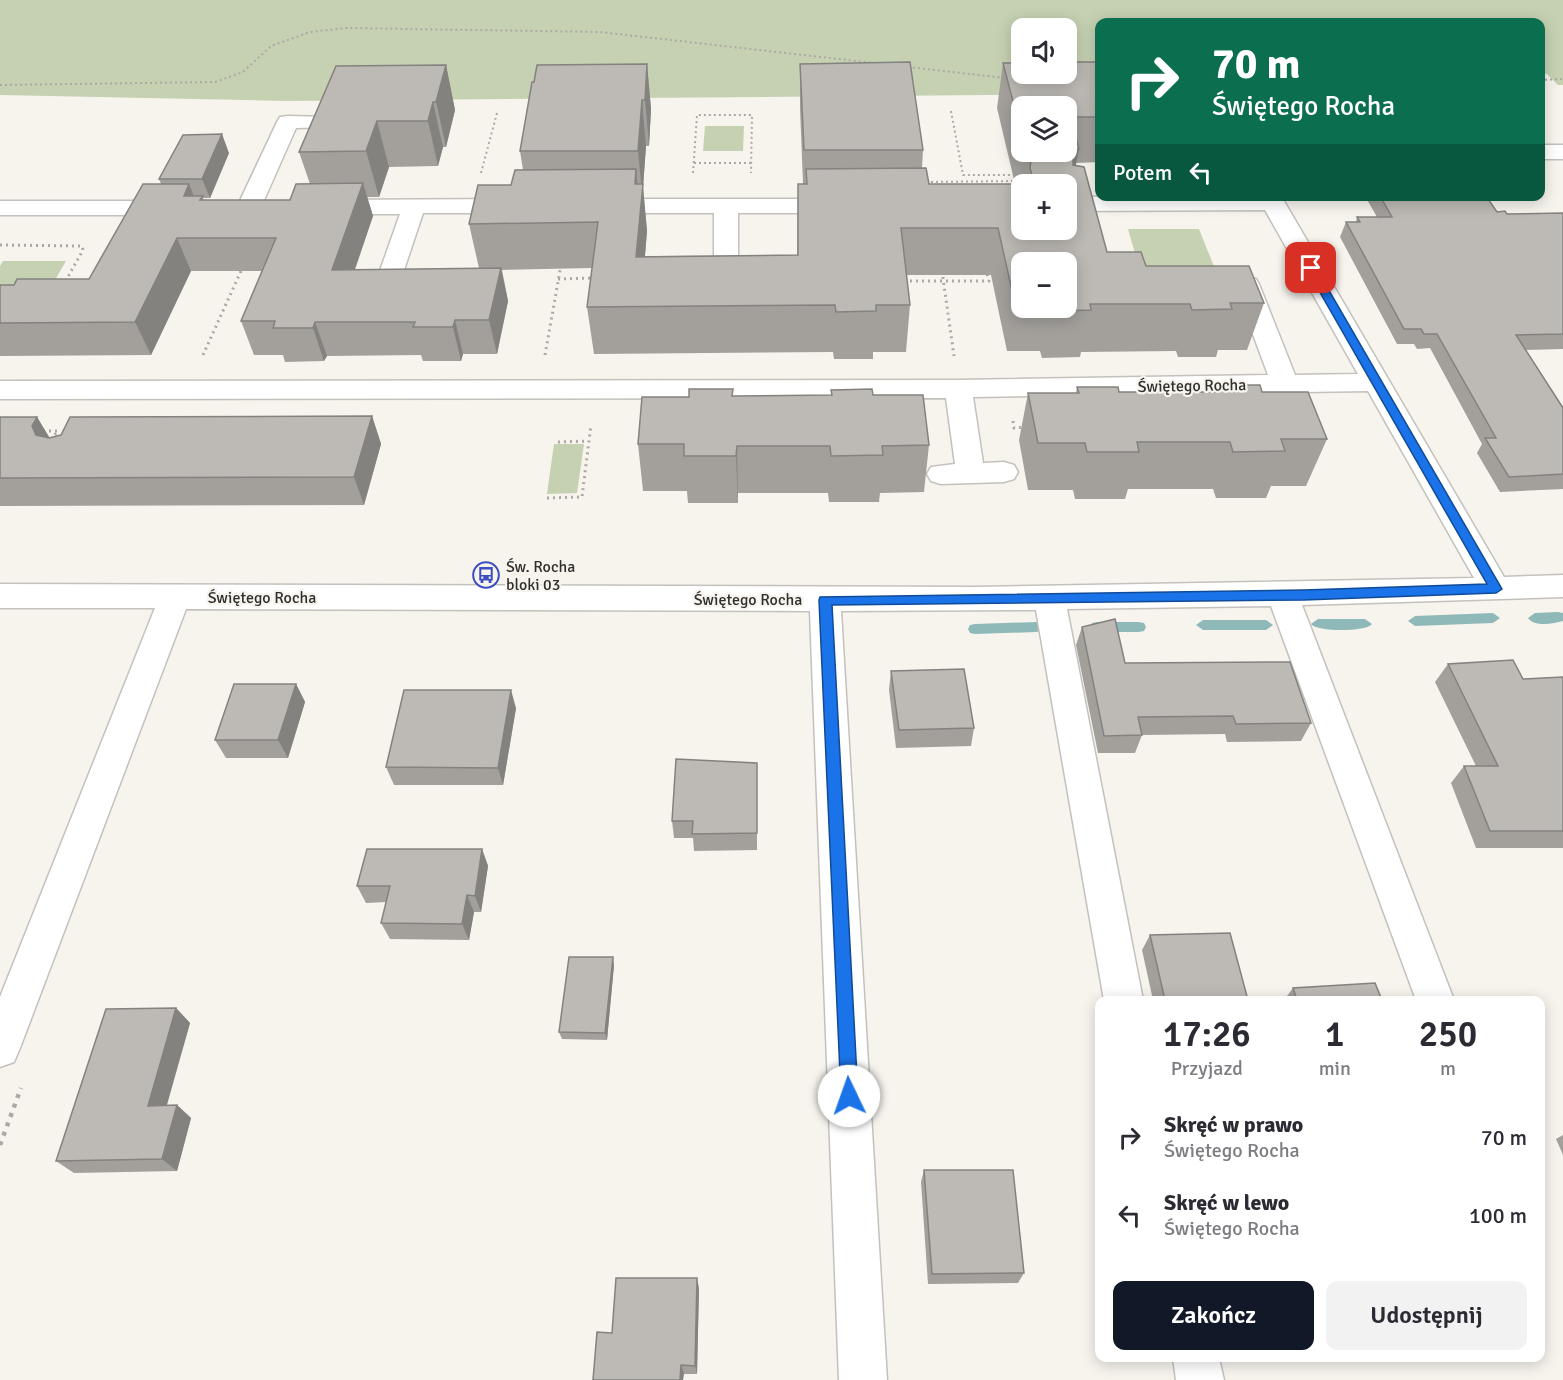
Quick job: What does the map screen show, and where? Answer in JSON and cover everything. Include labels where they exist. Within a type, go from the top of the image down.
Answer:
[{"type":"street","points":[[225,207],[261,207],[288,122],[324,122]]},
{"type":"street","points":[[1545,152],[1563,152]]},
{"type":"street","points":[[1077,204],[1155,201]]},
{"type":"street","points":[[1272,201],[1496,589]]},
{"type":"street","points":[[389,279],[414,206]]},
{"type":"street","points":[[306,207],[533,206]]},
{"type":"street","points":[[580,206],[866,206]]},
{"type":"street","points":[[726,207],[726,285]]},
{"type":"street","points":[[0,208],[190,208]]},
{"type":"street","points":[[1223,284],[1247,284],[1285,384]]},
{"type":"street","name":"Świętego Rocha","points":[[0,390],[93,401],[1376,382]]},
{"type":"street","points":[[958,389],[970,473]]},
{"type":"street","points":[[941,474],[1004,472]]},
{"type":"street","name":"Świętego Rocha","points":[[0,596],[825,600],[1282,595],[1563,586]]},
{"type":"street","points":[[1282,595],[1433,996]]},
{"type":"street","points":[[0,1048],[175,597]]},
{"type":"street","points":[[1049,598],[1123,996]]},
{"type":"street","points":[[825,600],[863,1380]]},
{"type":"street","points":[[1197,1362],[1200,1380]]},
{"type":"path","points":[[0,85],[215,82],[243,72],[271,46],[310,33],[345,28],[600,32],[882,64]]},
{"type":"path","points":[[906,67],[1011,78]]},
{"type":"path","points":[[1545,80],[1563,80]]},
{"type":"path","points":[[951,111],[964,182]]},
{"type":"path","points":[[480,177],[497,113]]},
{"type":"path","points":[[691,207],[697,115],[752,115],[750,207]]},
{"type":"path","points":[[694,163],[751,163]]},
{"type":"path","points":[[963,175],[1011,174]]},
{"type":"path","points":[[0,245],[82,246],[83,250],[63,286]]},
{"type":"path","points":[[941,264],[958,389]]},
{"type":"path","points":[[202,356],[241,271]]},
{"type":"path","points":[[900,275],[901,281],[988,281],[987,274]]},
{"type":"path","points":[[558,279],[602,278]]},
{"type":"path","points":[[548,498],[582,497],[592,419]]},
{"type":"path","points":[[1021,421],[1012,421],[1014,428],[1037,427]]},
{"type":"path","points":[[35,431],[58,431],[54,438],[43,438]]},
{"type":"path","points":[[558,442],[588,441]]},
{"type":"green space","points":[[0,0],[1563,0],[1563,85],[1558,85],[1545,74],[1545,18],[1095,18],[1095,94],[286,101],[0,95]]},
{"type":"green space","points":[[705,126],[744,126],[743,151],[703,151]]},
{"type":"green space","points":[[1128,229],[1199,229],[1219,279],[1143,281]]},
{"type":"green space","points":[[3,261],[66,261],[51,287],[0,287],[0,266]]},
{"type":"green space","points":[[554,444],[584,444],[577,493],[547,494]]},
{"type":"building","points":[[910,62],[923,150],[804,150],[800,64]]},
{"type":"building","points":[[1077,62],[1095,62],[1095,117],[1077,117],[1077,96],[1012,96],[1003,63],[1011,63],[1011,84],[1077,84]]},
{"type":"building","points":[[647,64],[638,151],[520,151],[537,65]]},
{"type":"building","points":[[446,65],[436,102],[433,102],[428,121],[377,121],[366,151],[299,152],[336,66]]},
{"type":"building","points":[[222,134],[202,179],[159,179],[183,135]]},
{"type":"building","points":[[1031,162],[1073,162],[1073,165],[1084,167],[1107,252],[1141,252],[1146,266],[1249,266],[1264,303],[1230,303],[1232,309],[1192,310],[1190,304],[1090,304],[1091,310],[1077,310],[1077,252],[1011,252],[1011,286],[998,228],[901,228],[910,305],[876,305],[876,311],[836,312],[835,305],[587,307],[598,222],[469,224],[478,185],[511,185],[515,170],[636,169],[635,184],[643,184],[636,257],[798,255],[798,184],[807,184],[806,169],[926,168],[929,184],[1011,184],[1011,240],[1077,240],[1077,174],[1032,174],[1030,168]]},
{"type":"building","points":[[363,183],[332,270],[501,268],[489,320],[455,320],[453,327],[413,327],[415,322],[315,322],[313,328],[273,328],[275,321],[241,321],[276,238],[177,238],[135,322],[0,323],[0,285],[14,285],[17,279],[89,279],[143,184],[189,184],[184,196],[203,196],[200,200],[290,200],[296,184]]},
{"type":"building","points":[[1383,201],[1489,201],[1497,212],[1505,211],[1507,214],[1563,213],[1563,334],[1516,335],[1563,408],[1563,474],[1509,477],[1485,438],[1496,438],[1437,334],[1424,334],[1421,329],[1404,329],[1346,222],[1360,222],[1357,217],[1392,217]]},
{"type":"building","points":[[1216,385],[1260,385],[1262,392],[1308,392],[1327,439],[1281,439],[1285,451],[1233,452],[1230,442],[1137,442],[1139,452],[1087,452],[1085,443],[1038,443],[1028,393],[1079,393],[1077,387],[1118,387],[1119,392],[1218,392]]},
{"type":"building","points":[[689,389],[733,389],[732,396],[832,395],[831,390],[872,389],[873,395],[923,395],[929,445],[882,446],[883,455],[831,456],[830,446],[737,446],[736,456],[684,456],[684,444],[638,444],[642,397],[689,397]]},
{"type":"building","points":[[372,416],[354,477],[0,478],[0,417],[37,417],[32,426],[36,435],[49,438],[61,435],[70,417]]},
{"type":"building","points":[[1115,619],[1125,663],[1290,662],[1311,723],[1236,724],[1233,716],[1138,717],[1142,735],[1104,736],[1082,627]]},
{"type":"building","points":[[1513,660],[1523,679],[1563,677],[1563,831],[1490,831],[1464,766],[1498,766],[1448,664]]},
{"type":"building","points":[[964,669],[974,728],[899,730],[891,671]]},
{"type":"building","points":[[234,684],[296,684],[278,740],[215,740]]},
{"type":"building","points":[[404,690],[511,690],[498,768],[386,767]]},
{"type":"building","points":[[676,759],[757,763],[757,833],[692,834],[693,821],[672,821]]},
{"type":"building","points":[[367,849],[482,849],[475,896],[467,895],[462,924],[381,923],[390,886],[357,886]]},
{"type":"building","points":[[1230,933],[1247,996],[1164,996],[1150,935]]},
{"type":"building","points":[[569,957],[613,957],[605,1033],[559,1032]]},
{"type":"building","points":[[1375,983],[1380,996],[1296,996],[1293,988]]},
{"type":"building","points":[[176,1008],[148,1106],[177,1105],[162,1159],[56,1161],[106,1009]]},
{"type":"building","points":[[924,1170],[1013,1170],[1024,1273],[932,1274]]},
{"type":"building","points":[[616,1278],[697,1278],[695,1366],[681,1365],[680,1380],[593,1380],[597,1332],[612,1333]]},
{"type":"waterway","points":[[1535,618],[1558,617]]},
{"type":"waterway","points":[[1415,621],[1493,618]]},
{"type":"waterway","points":[[1318,624],[1365,624]]},
{"type":"waterway","points":[[1203,625],[1266,625]]},
{"type":"waterway","points":[[975,629],[1036,627]]},
{"type":"waterway","points":[[1097,627],[1139,627]]},
{"type":"place","name":"Św. Rocha bloki 03","points":[[486,575]]},
{"type":"route","points":[[849,1096],[825,600],[1304,595],[1496,589],[1311,268]]}]
